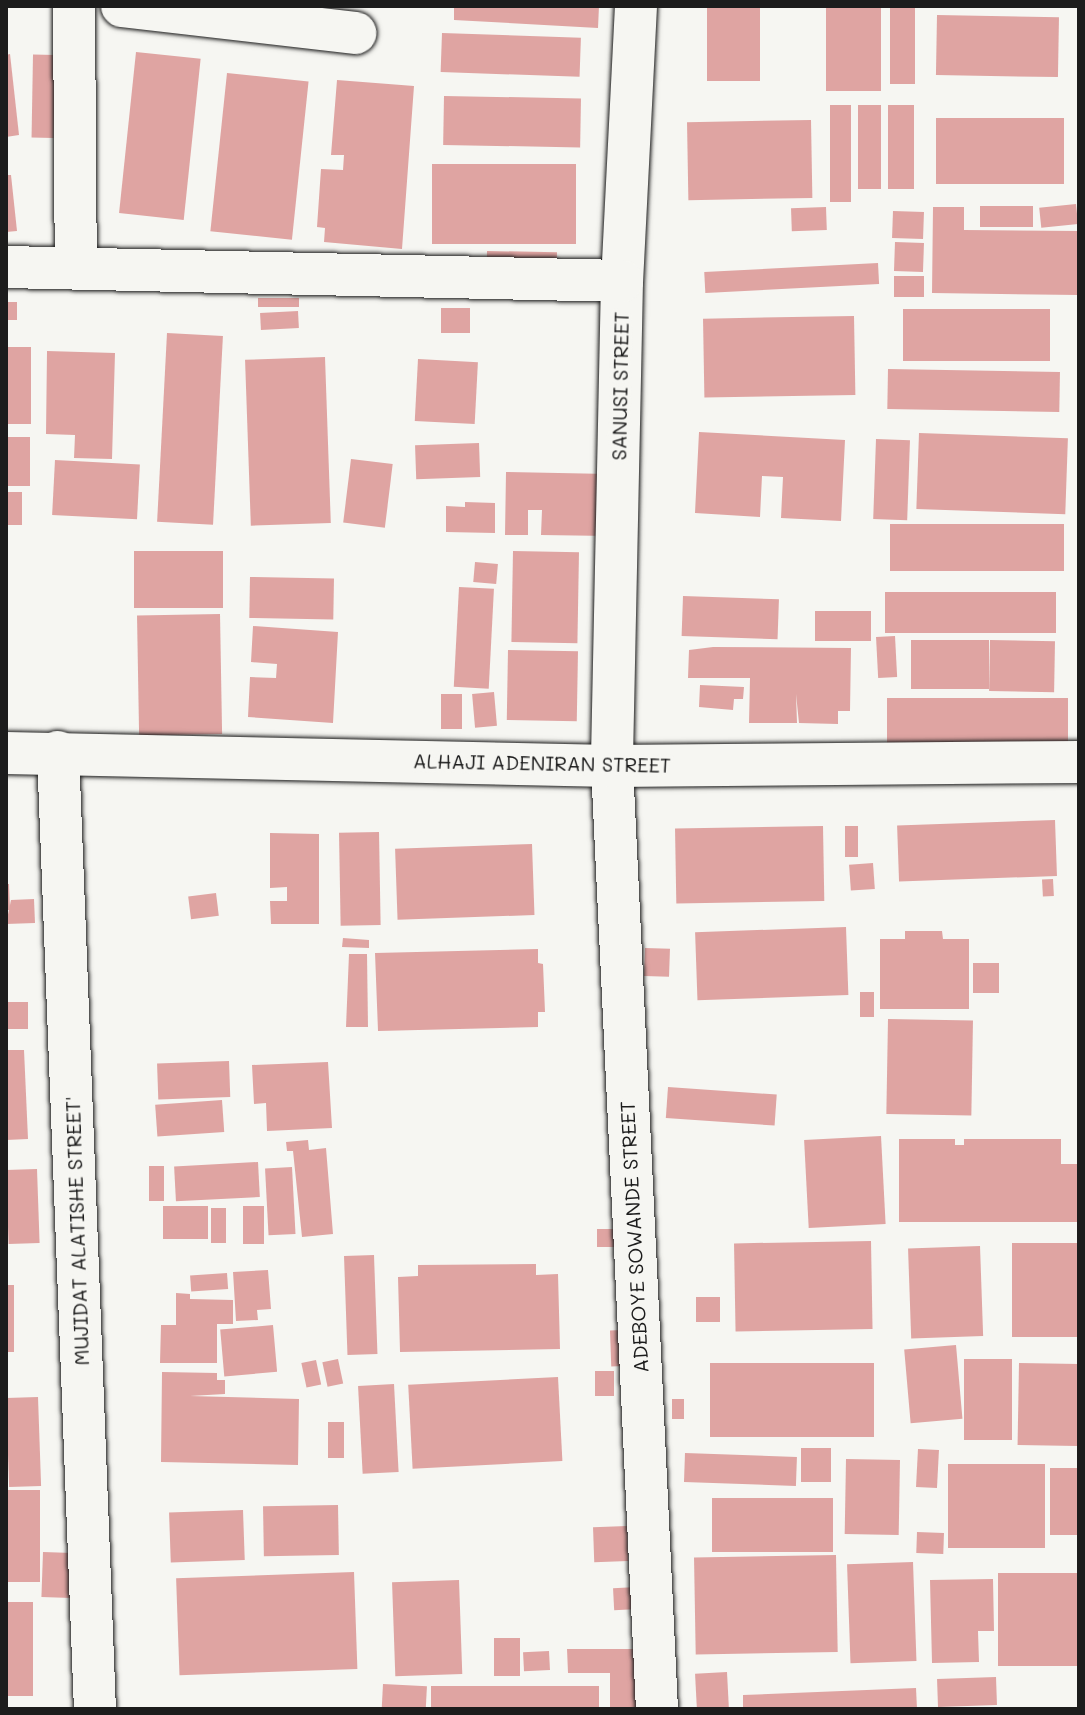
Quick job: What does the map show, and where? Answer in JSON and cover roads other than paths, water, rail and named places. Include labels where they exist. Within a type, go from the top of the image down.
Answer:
[{"type":"street","points":[[74,6],[76,268]]},
{"type":"street","points":[[122,6],[355,33]]},
{"type":"street","name":"SANUSI STREET","points":[[612,766],[622,281],[636,6]]},
{"type":"street","points":[[6,267],[622,281]]},
{"type":"street","name":"MUJIDAT ALATISHE STREET'","points":[[58,752],[95,1709]]},
{"type":"street","name":"ALHAJI ADENIRAN STREET","points":[[6,753],[612,766],[1079,762]]},
{"type":"street","name":"ADEBOYE SOWANDE STREET","points":[[612,766],[657,1709]]}]
